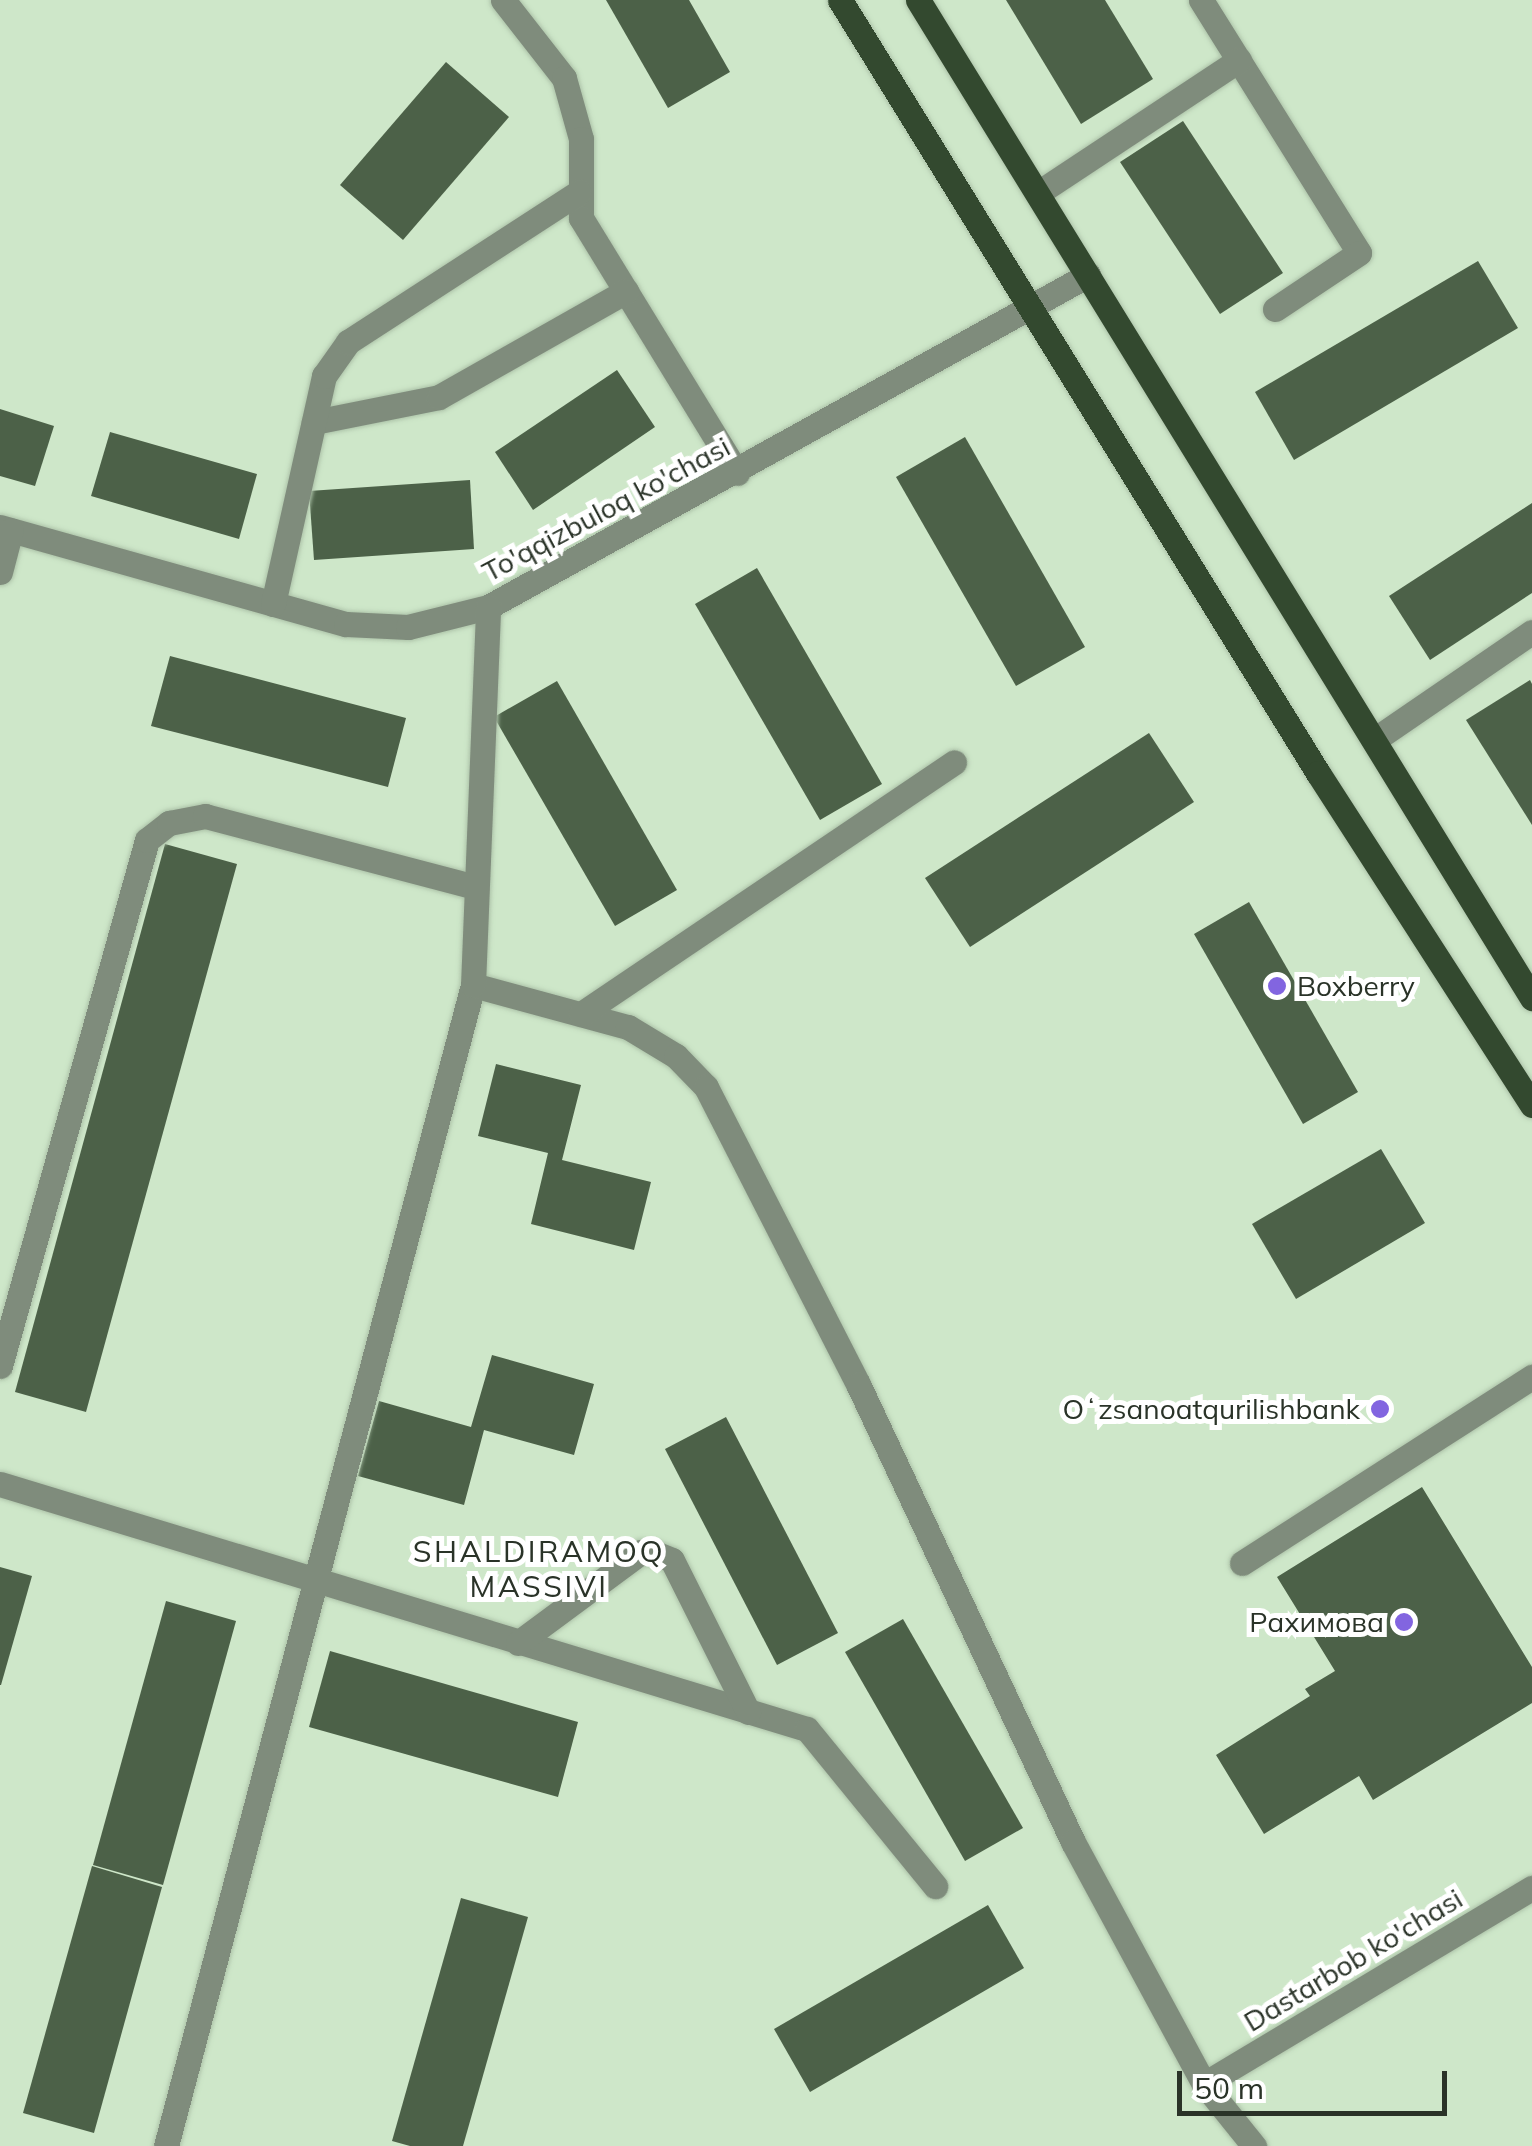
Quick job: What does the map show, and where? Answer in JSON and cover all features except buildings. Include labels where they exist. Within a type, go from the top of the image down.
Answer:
[{"type":"main road","points":[[840,0],[1034,306],[1318,773],[1532,1104]]},
{"type":"main road","points":[[918,0],[1532,998]]},
{"type":"street","points":[[503,0],[564,78],[580,139],[581,218],[737,472]]},
{"type":"street","points":[[1200,0],[1359,253],[1275,308]]},
{"type":"street","points":[[1038,193],[1239,60]]},
{"type":"street","points":[[274,604],[324,376],[348,342],[579,192]]},
{"type":"street","name":"To'qqizbuloq ko'chasi","points":[[5,529],[346,624],[408,627],[488,607],[1088,275]]},
{"type":"street","points":[[314,422],[439,397],[626,291]]},
{"type":"street","points":[[0,572],[5,529]]},
{"type":"street","points":[[166,2146],[473,985],[488,607]]},
{"type":"street","points":[[1374,740],[1532,632]]},
{"type":"street","points":[[581,1014],[954,762]]},
{"type":"street","points":[[0,1366],[147,840],[169,823],[205,816],[475,887]]},
{"type":"street","points":[[473,985],[628,1027],[676,1056],[706,1086],[858,1384],[1051,1793],[1204,2084],[1254,2146]]},
{"type":"street","points":[[1242,1563],[1532,1377]]},
{"type":"street","points":[[0,1484],[312,1584],[806,1729],[935,1886]]},
{"type":"street","points":[[518,1643],[641,1552],[654,1553],[672,1560],[748,1712]]},
{"type":"street","name":"Dastarbob ko'chasi","points":[[1204,2084],[1532,1888]]},
{"type":"place","name":"Boxberry","points":[[1277,986]]},
{"type":"place","name":"Oʻzsanoatqurilishbank","points":[[1380,1409]]},
{"type":"place","name":"Рахимова","points":[[1404,1622]]},
{"type":"district","name":"SHALDIRAMOQ MASSIVI","points":[[539,1568]]}]
